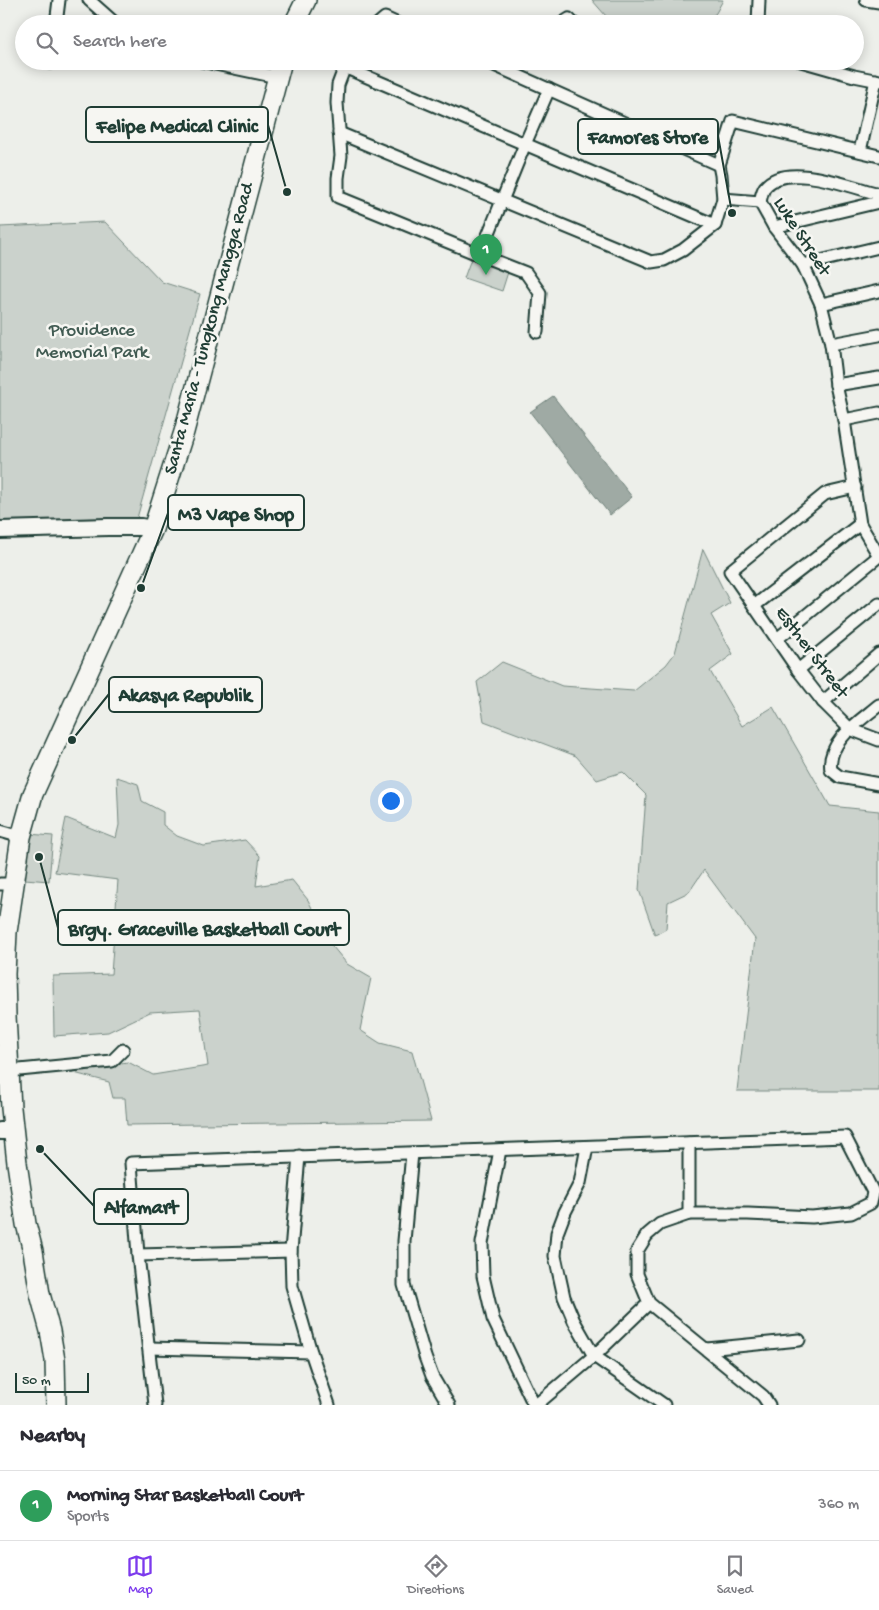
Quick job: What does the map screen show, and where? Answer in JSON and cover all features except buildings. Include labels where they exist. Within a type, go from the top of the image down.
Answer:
[{"type":"main road","points":[[298,15],[306,0]]},
{"type":"main road","name":"Santa Maria - Tungkong Mangga Road","points":[[56,1405],[56,1360],[40,1294],[33,1251],[7,1131],[9,1071],[3,1016],[7,884],[33,794],[153,529],[184,432],[280,70]]},
{"type":"street","points":[[57,15],[59,0]]},
{"type":"street","points":[[89,0],[106,15]]},
{"type":"street","points":[[758,15],[759,0]]},
{"type":"street","points":[[866,0],[879,2]]},
{"type":"street","points":[[343,70],[337,94],[341,156],[338,197],[526,273],[540,293],[537,332]]},
{"type":"street","points":[[358,70],[715,225]]},
{"type":"street","points":[[508,70],[719,165]]},
{"type":"street","points":[[835,70],[877,81],[860,151]]},
{"type":"street","points":[[480,255],[549,90]]},
{"type":"street","points":[[339,132],[652,262],[664,260],[683,250],[715,225],[723,199],[719,165],[733,120],[879,156]]},
{"type":"street","points":[[760,202],[764,188],[781,176],[806,175],[879,194]]},
{"type":"street","name":"Luke Street","points":[[723,199],[760,202],[774,227],[803,265],[821,304],[831,344],[836,385],[844,420],[860,524],[879,556]]},
{"type":"street","points":[[774,227],[879,202]]},
{"type":"street","points":[[803,265],[879,247]]},
{"type":"street","points":[[821,304],[879,290]]},
{"type":"street","points":[[831,344],[879,335]]},
{"type":"street","points":[[836,385],[879,378]]},
{"type":"street","points":[[844,420],[879,413]]},
{"type":"street","name":"Esther Street","points":[[855,486],[824,494],[730,571],[798,670],[823,702],[850,728],[879,740]]},
{"type":"street","points":[[754,606],[860,524]]},
{"type":"street","points":[[0,530],[108,527],[153,529]]},
{"type":"street","points":[[777,639],[879,556]]},
{"type":"street","points":[[798,670],[879,604]]},
{"type":"street","points":[[823,702],[879,654]]},
{"type":"street","points":[[879,705],[850,728],[831,757],[831,770],[840,777],[879,784]]},
{"type":"street","points":[[0,831],[21,837]]},
{"type":"street","points":[[9,1071],[112,1061],[123,1050]]},
{"type":"street","points":[[155,1405],[138,1255],[131,1163],[845,1137],[873,1192],[871,1203],[851,1213],[812,1217],[689,1214],[660,1224],[647,1235],[637,1251],[637,1274],[649,1303],[763,1396],[768,1405]]},
{"type":"street","points":[[689,1142],[689,1214]]},
{"type":"street","points":[[587,1147],[580,1183],[564,1212],[557,1233],[555,1256],[564,1297],[574,1321],[594,1356],[664,1405]]},
{"type":"street","points":[[500,1150],[482,1243],[483,1276],[493,1319],[535,1405],[594,1356],[649,1303]]},
{"type":"street","points":[[412,1153],[404,1241],[404,1285],[424,1357],[432,1376],[449,1405]]},
{"type":"street","points":[[299,1156],[291,1251],[292,1286],[310,1352],[329,1405]]},
{"type":"street","points":[[138,1255],[291,1251]]},
{"type":"street","points":[[707,1349],[799,1340]]},
{"type":"street","points":[[149,1348],[310,1352]]},
{"type":"green space","points":[[592,0],[723,0],[714,15],[605,15]]},
{"type":"green space","name":"Providence Memorial Park","points":[[105,222],[162,282],[200,294],[137,518],[0,521],[0,227]]},
{"type":"green space","points":[[471,259],[508,272],[502,291],[464,278]]},
{"type":"green space","points":[[703,549],[730,603],[711,615],[733,654],[710,671],[742,726],[773,707],[830,806],[879,811],[879,1091],[737,1091],[755,939],[704,870],[689,892],[668,902],[666,929],[655,935],[639,890],[646,795],[623,772],[597,780],[576,756],[484,721],[477,682],[502,662],[562,686],[634,691],[666,665],[675,653]]},
{"type":"green space","points":[[117,777],[138,784],[142,801],[163,812],[163,825],[177,836],[204,846],[245,840],[260,856],[256,886],[292,880],[308,900],[328,941],[347,964],[371,978],[360,1030],[380,1043],[412,1051],[431,1121],[127,1125],[125,1098],[113,1098],[109,1082],[66,1071],[128,1062],[153,1075],[208,1066],[200,1009],[150,1012],[108,1032],[54,1036],[53,976],[111,974],[118,880],[55,872],[66,818],[116,838],[119,825]]},
{"type":"green space","points":[[29,834],[53,836],[49,881],[25,879]]},
{"type":"shaded area","points":[[553,396],[632,497],[610,515],[530,412]]},
{"type":"place","name":"Felipe Medical Clinic","points":[[287,192]]},
{"type":"place","name":"Famores Store","points":[[732,213]]},
{"type":"place","name":"Morning Star Basketball Court","points":[[486,275]]},
{"type":"place","name":"M3 Vape Shop","points":[[141,588]]},
{"type":"place","name":"Akasya Republik","points":[[72,740]]},
{"type":"place","name":"Brgy. Graceville Basketball Court","points":[[39,857]]},
{"type":"place","name":"Alfamart","points":[[40,1149]]}]
